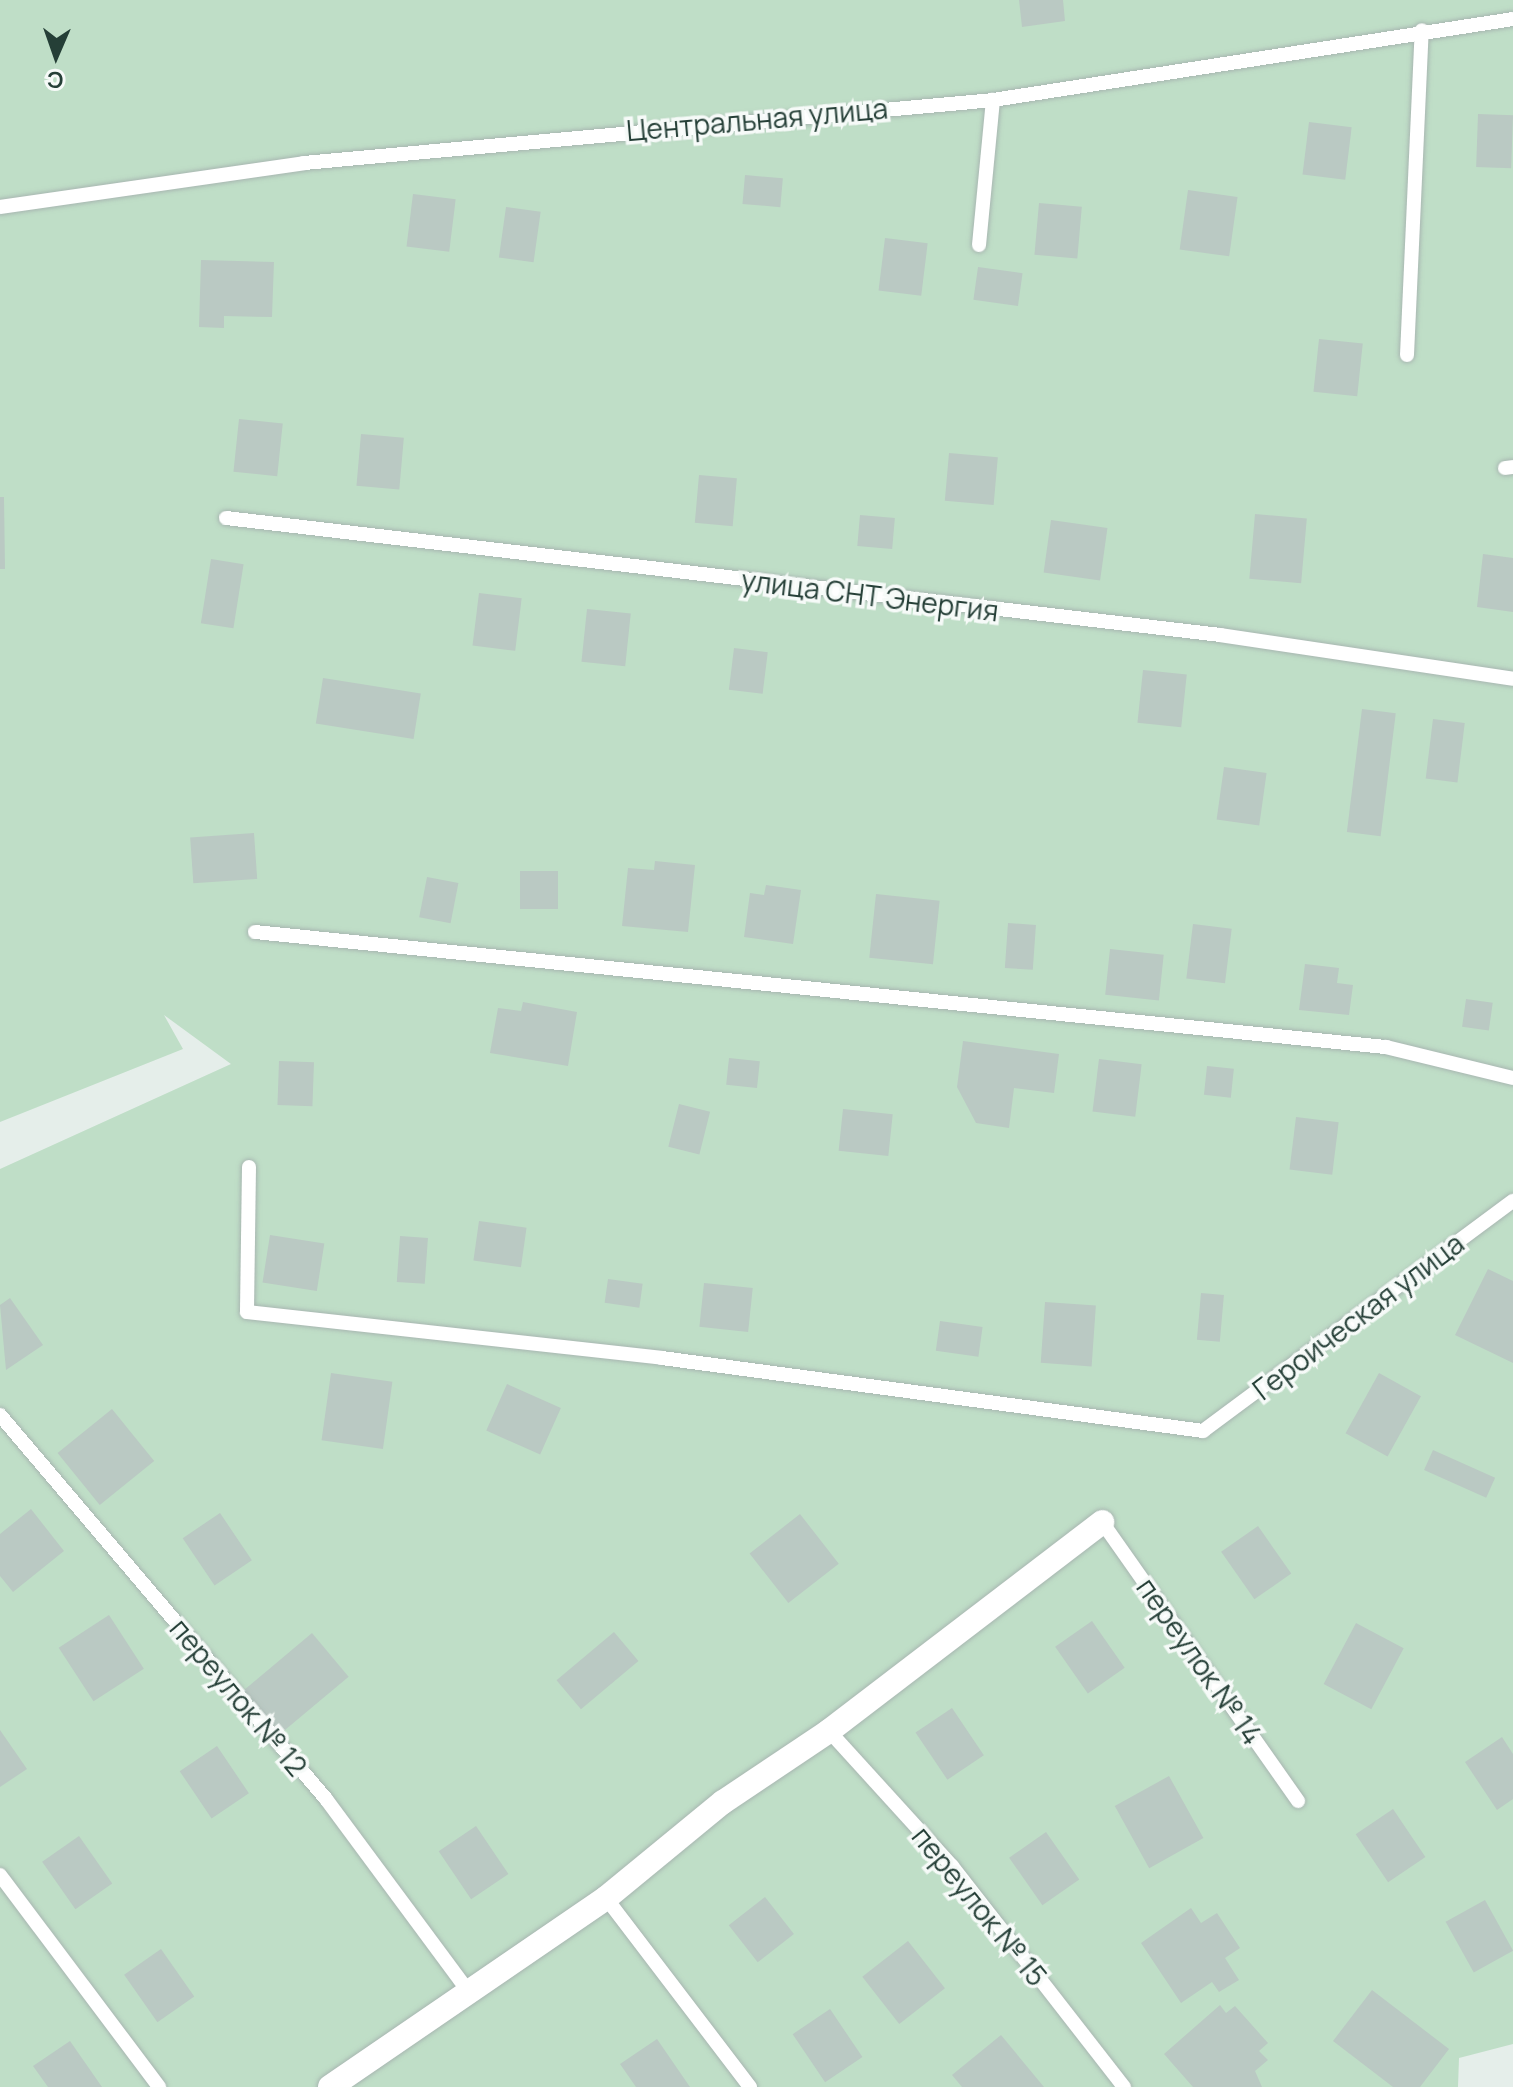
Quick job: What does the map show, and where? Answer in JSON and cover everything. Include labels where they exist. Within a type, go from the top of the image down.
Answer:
[{"type":"street","points":[[343,2083],[466,1988],[606,1898],[723,1802],[829,1731],[1102,1522]]},
{"type":"lane","name":"Центральная улица","points":[[0,207],[304,163],[993,100],[1422,30],[1513,19]]},
{"type":"lane","points":[[1407,355],[1422,30]]},
{"type":"lane","points":[[979,245],[993,100]]},
{"type":"lane","name":"улица СНТ Энергия","points":[[226,518],[1220,635],[1513,679]]},
{"type":"lane","points":[[255,932],[1386,1047],[1513,1078]]},
{"type":"lane","name":"Героическая улица","points":[[249,1167],[247,1312],[662,1358],[1203,1431],[1513,1201]]},
{"type":"lane","name":"переулок № 12","points":[[0,1415],[326,1799],[466,1988]]},
{"type":"lane","name":"переулок № 14","points":[[1102,1522],[1298,1801]]},
{"type":"lane","name":"переулок № 15","points":[[829,1731],[952,1866],[1124,2087]]},
{"type":"lane","points":[[0,1875],[159,2087]]},
{"type":"lane","points":[[606,1898],[750,2087]]},
{"type":"green space","points":[[0,0],[1513,0],[1513,2044],[1459,2058],[1458,2087],[0,2087],[0,1169],[231,1064],[164,1015],[183,1049],[0,1122]]},
{"type":"building","points":[[1019,0],[1063,0],[1065,21],[1022,27]]},
{"type":"building","points":[[1478,114],[1513,115],[1511,168],[1476,167]]},
{"type":"building","points":[[1309,122],[1352,127],[1345,180],[1303,175]]},
{"type":"building","points":[[745,175],[783,178],[780,207],[742,204]]},
{"type":"building","points":[[1188,190],[1238,197],[1229,256],[1180,249]]},
{"type":"building","points":[[413,194],[456,199],[449,252],[407,247]]},
{"type":"building","points":[[1039,203],[1082,207],[1077,259],[1034,255]]},
{"type":"building","points":[[506,207],[541,212],[534,262],[499,258]]},
{"type":"building","points":[[885,238],[928,243],[921,296],[879,291]]},
{"type":"building","points":[[201,260],[274,262],[272,317],[224,316],[224,328],[199,327]]},
{"type":"building","points":[[978,267],[1023,273],[1018,306],[973,300]]},
{"type":"building","points":[[1319,339],[1363,344],[1357,396],[1313,392]]},
{"type":"building","points":[[239,419],[283,424],[277,476],[233,472]]},
{"type":"building","points":[[361,434],[404,438],[399,490],[356,486]]},
{"type":"building","points":[[949,453],[998,457],[994,505],[945,501]]},
{"type":"building","points":[[699,475],[737,478],[733,526],[695,523]]},
{"type":"building","points":[[0,497],[4,497],[5,569],[0,569]]},
{"type":"building","points":[[1255,514],[1307,519],[1301,583],[1249,579]]},
{"type":"building","points":[[860,515],[895,518],[892,549],[857,546]]},
{"type":"building","points":[[1051,520],[1107,528],[1100,580],[1044,572]]},
{"type":"building","points":[[1483,554],[1513,558],[1513,612],[1477,607]]},
{"type":"building","points":[[211,559],[244,564],[233,628],[201,623]]},
{"type":"building","points":[[479,593],[522,598],[515,651],[473,646]]},
{"type":"building","points":[[587,609],[631,614],[625,666],[581,662]]},
{"type":"building","points":[[734,648],[768,652],[763,694],[729,690]]},
{"type":"building","points":[[1143,670],[1187,675],[1181,727],[1137,723]]},
{"type":"building","points":[[323,678],[421,693],[414,739],[316,723]]},
{"type":"building","points":[[1362,709],[1396,713],[1381,836],[1347,832]]},
{"type":"building","points":[[1433,719],[1465,723],[1457,782],[1426,779]]},
{"type":"building","points":[[1224,767],[1267,773],[1259,825],[1217,819]]},
{"type":"building","points":[[254,833],[257,879],[193,883],[190,837]]},
{"type":"building","points":[[655,861],[695,865],[688,932],[622,926],[628,868],[654,870]]},
{"type":"building","points":[[520,871],[558,871],[558,909],[520,909]]},
{"type":"building","points":[[427,877],[458,883],[451,923],[419,917]]},
{"type":"building","points":[[766,885],[801,890],[793,944],[744,937],[750,893],[764,895]]},
{"type":"building","points":[[876,894],[940,901],[933,964],[869,958]]},
{"type":"building","points":[[1008,923],[1036,925],[1033,970],[1005,968]]},
{"type":"building","points":[[1193,924],[1232,929],[1225,983],[1186,979]]},
{"type":"building","points":[[1110,949],[1164,955],[1159,1000],[1105,995]]},
{"type":"building","points":[[1305,964],[1339,968],[1337,983],[1353,985],[1349,1015],[1299,1010]]},
{"type":"building","points":[[1466,999],[1493,1003],[1489,1030],[1462,1027]]},
{"type":"building","points":[[523,1002],[577,1012],[568,1066],[490,1053],[498,1008],[521,1011]]},
{"type":"building","points":[[963,1041],[1059,1054],[1054,1093],[1014,1088],[1009,1128],[976,1123],[957,1087]]},
{"type":"building","points":[[729,1058],[760,1061],[757,1088],[726,1085]]},
{"type":"building","points":[[1099,1059],[1142,1064],[1135,1117],[1093,1112]]},
{"type":"building","points":[[279,1061],[314,1062],[312,1106],[277,1105]]},
{"type":"building","points":[[1207,1066],[1234,1069],[1231,1098],[1204,1095]]},
{"type":"building","points":[[679,1104],[710,1112],[699,1154],[668,1147]]},
{"type":"building","points":[[843,1109],[893,1114],[888,1156],[839,1151]]},
{"type":"building","points":[[1296,1117],[1339,1122],[1332,1175],[1290,1170]]},
{"type":"building","points":[[479,1221],[527,1228],[521,1267],[473,1261]]},
{"type":"building","points":[[270,1235],[324,1244],[317,1291],[262,1282]]},
{"type":"building","points":[[400,1236],[428,1238],[425,1284],[397,1282]]},
{"type":"building","points":[[1488,1269],[1513,1281],[1513,1363],[1455,1335]]},
{"type":"building","points":[[608,1279],[643,1284],[639,1308],[605,1303]]},
{"type":"building","points":[[704,1283],[753,1288],[748,1332],[699,1327]]},
{"type":"building","points":[[1201,1293],[1224,1295],[1220,1342],[1197,1340]]},
{"type":"building","points":[[10,1298],[43,1345],[6,1370],[0,1305]]},
{"type":"building","points":[[1045,1302],[1096,1306],[1092,1366],[1041,1363]]},
{"type":"building","points":[[940,1321],[983,1327],[978,1357],[936,1351]]},
{"type":"building","points":[[331,1373],[392,1382],[383,1449],[322,1440]]},
{"type":"building","points":[[1379,1373],[1421,1396],[1388,1457],[1346,1433]]},
{"type":"building","points":[[507,1384],[561,1408],[540,1455],[486,1431]]},
{"type":"building","points":[[112,1409],[154,1461],[100,1505],[58,1453]]},
{"type":"building","points":[[1433,1450],[1495,1478],[1486,1498],[1424,1470]]},
{"type":"building","points":[[31,1509],[64,1551],[13,1592],[0,1576],[0,1534]]},
{"type":"building","points":[[220,1513],[252,1560],[215,1585],[183,1538]]},
{"type":"building","points":[[800,1514],[839,1564],[788,1603],[750,1553]]},
{"type":"building","points":[[1258,1526],[1291,1574],[1254,1599],[1221,1552]]},
{"type":"building","points":[[109,1615],[144,1669],[94,1701],[59,1648]]},
{"type":"building","points":[[1092,1621],[1125,1668],[1088,1694],[1055,1647]]},
{"type":"building","points":[[1356,1623],[1404,1648],[1371,1709],[1324,1684]]},
{"type":"building","points":[[614,1632],[638,1661],[581,1709],[557,1680]]},
{"type":"building","points":[[312,1633],[349,1677],[280,1734],[244,1690]]},
{"type":"building","points":[[952,1708],[984,1755],[947,1780],[916,1733]]},
{"type":"building","points":[[0,1730],[27,1769],[0,1787]]},
{"type":"building","points":[[1502,1737],[1513,1754],[1513,1799],[1497,1810],[1465,1762]]},
{"type":"building","points":[[217,1746],[249,1793],[212,1818],[180,1771]]},
{"type":"building","points":[[1169,1776],[1203,1838],[1149,1868],[1115,1806]]},
{"type":"building","points":[[1393,1809],[1425,1857],[1388,1882],[1356,1834]]},
{"type":"building","points":[[476,1826],[508,1874],[471,1899],[439,1851]]},
{"type":"building","points":[[1046,1832],[1079,1880],[1042,1905],[1009,1858]]},
{"type":"building","points":[[79,1836],[112,1884],[75,1909],[42,1862]]},
{"type":"building","points":[[765,1897],[794,1934],[758,1962],[729,1925]]},
{"type":"building","points":[[1485,1900],[1513,1951],[1474,1973],[1446,1922]]},
{"type":"building","points":[[1191,1908],[1201,1923],[1217,1913],[1240,1948],[1225,1958],[1239,1980],[1219,1992],[1212,1982],[1181,2003],[1141,1943]]},
{"type":"building","points":[[908,1941],[945,1988],[899,2024],[862,1977]]},
{"type":"building","points":[[161,1949],[194,1997],[157,2022],[124,1975]]},
{"type":"building","points":[[1372,1990],[1449,2049],[1420,2087],[1393,2087],[1333,2041]]},
{"type":"building","points":[[1220,2005],[1226,2013],[1235,2006],[1268,2043],[1259,2051],[1268,2060],[1255,2071],[1262,2087],[1193,2087],[1164,2054]]},
{"type":"building","points":[[830,2009],[862,2057],[825,2082],[793,2034]]},
{"type":"building","points":[[1001,2035],[1044,2087],[962,2087],[952,2075]]},
{"type":"building","points":[[657,2039],[690,2087],[636,2087],[620,2064]]},
{"type":"building","points":[[70,2041],[102,2087],[48,2087],[33,2066]]}]
